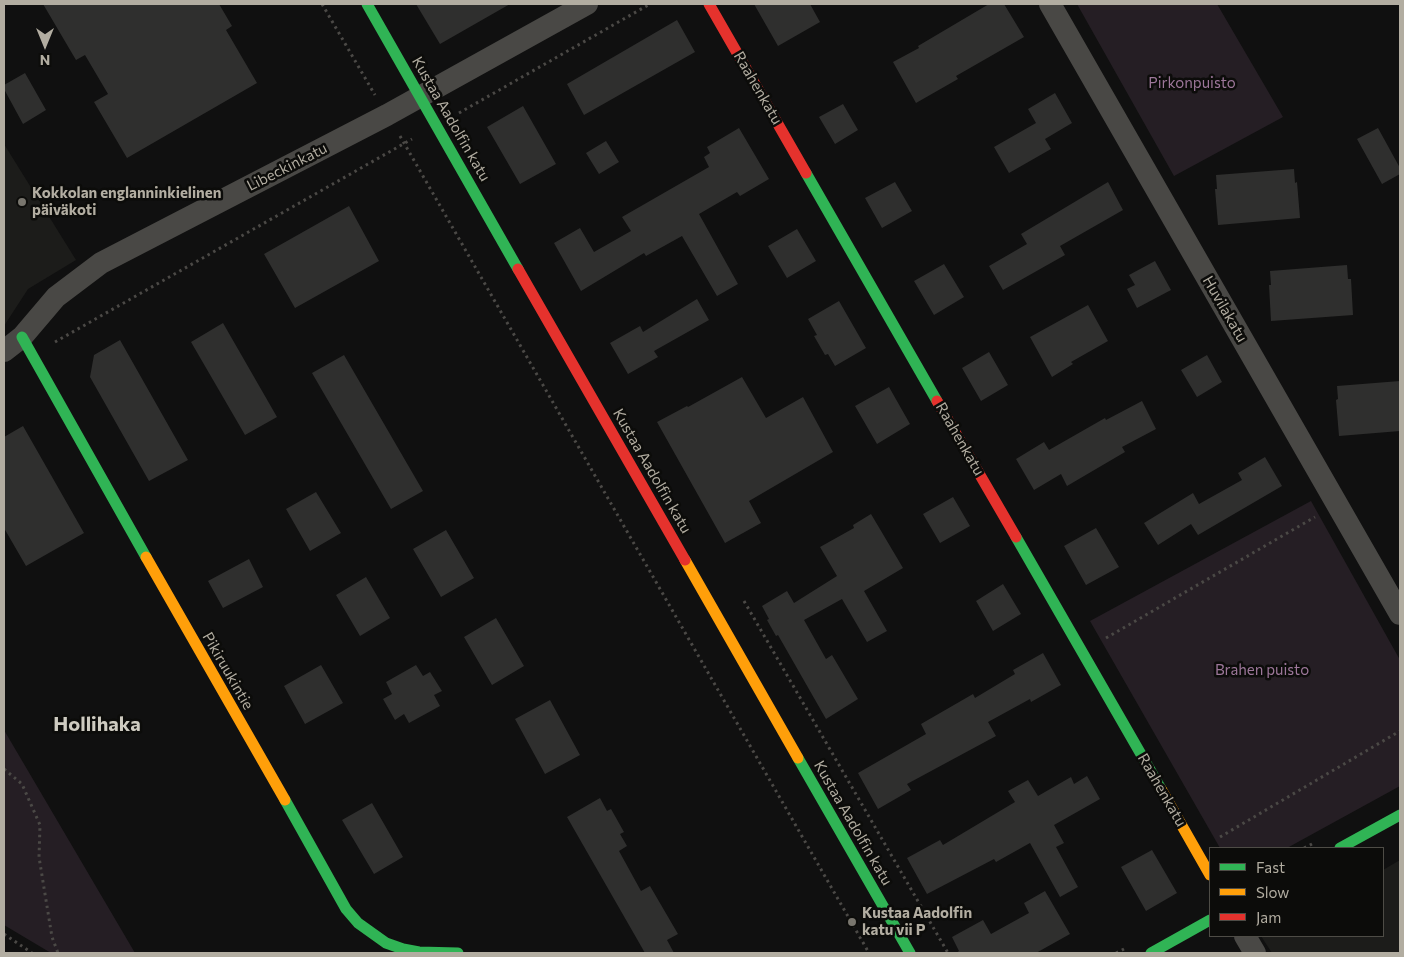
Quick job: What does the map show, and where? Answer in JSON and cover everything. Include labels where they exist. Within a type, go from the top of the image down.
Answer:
[{"type":"street","name":"Kustaa Aadolfin katu","points":[[367,4],[910,953]]},
{"type":"street","name":"Libeckinkatu","points":[[4,351],[26,346],[56,297],[101,263],[387,116],[587,4]]},
{"type":"street","name":"Raahenkatu","points":[[709,4],[1209,873]]},
{"type":"street","name":"Huvilakatu","points":[[1050,4],[1400,614]]},
{"type":"street","name":"Pikiruukintie","points":[[26,346],[346,909],[358,923],[386,943],[403,950],[458,953]]},
{"type":"street","points":[[1342,847],[1400,815]]},
{"type":"street","points":[[1151,953],[1209,921]]},
{"type":"street","points":[[1246,937],[1255,953]]},
{"type":"path","points":[[322,4],[387,116],[405,143],[869,953]]},
{"type":"path","points":[[460,112],[650,4]]},
{"type":"path","points":[[26,346],[405,143]]},
{"type":"path","points":[[1082,652],[1337,504]]},
{"type":"path","points":[[1196,851],[1400,731]]},
{"type":"path","points":[[4,770],[22,784],[40,824],[39,857],[52,937],[58,953]]},
{"type":"path","points":[[4,934],[32,953]]},
{"type":"shaded area","name":"Kokkolan englanninkielinen päiväkoti","points":[[4,144],[76,260],[28,289],[4,326]]},
{"type":"shaded area","points":[[1400,860],[1400,953],[1272,953],[1262,937],[1384,937],[1384,869]]},
{"type":"green space","name":"Pirkonpuisto","points":[[1077,4],[1217,4],[1283,117],[1174,176]]},
{"type":"green space","name":"Brahen puisto","points":[[1311,501],[1400,660],[1400,786],[1289,847],[1219,847],[1090,621]]},
{"type":"green space","points":[[4,730],[135,953],[51,953],[4,925]]},
{"type":"building","points":[[43,4],[219,4],[232,26],[226,30],[257,83],[127,158],[94,102],[108,94],[85,55],[76,60]]},
{"type":"building","points":[[416,4],[510,4],[440,44]]},
{"type":"building","points":[[754,4],[810,4],[820,22],[778,46]]},
{"type":"building","points":[[989,4],[1004,4],[1024,37],[956,76],[958,79],[916,103],[893,62]]},
{"type":"building","points":[[677,20],[695,52],[584,115],[567,84]]},
{"type":"building","points":[[25,73],[46,110],[23,124],[4,89],[4,85]]},
{"type":"building","points":[[1055,93],[1072,123],[1045,139],[1051,149],[1009,173],[994,147],[1036,123],[1028,109]]},
{"type":"building","points":[[843,104],[858,130],[835,144],[819,117]]},
{"type":"building","points":[[523,106],[556,164],[520,184],[487,127]]},
{"type":"building","points":[[739,128],[769,179],[740,196],[737,192],[699,214],[738,284],[717,296],[682,236],[646,256],[644,253],[581,291],[554,243],[580,228],[594,252],[631,231],[622,217],[709,167],[704,157],[710,153],[707,147]]},
{"type":"building","points":[[1378,128],[1400,168],[1400,174],[1382,184],[1357,139]]},
{"type":"building","points":[[606,141],[619,162],[599,174],[586,153]]},
{"type":"building","points":[[1294,169],[1300,218],[1218,225],[1215,189],[1217,189],[1216,175]]},
{"type":"building","points":[[895,182],[912,211],[882,228],[865,198]]},
{"type":"building","points":[[1108,182],[1123,210],[1060,246],[1065,255],[1003,290],[989,266],[1027,244],[1021,234]]},
{"type":"building","points":[[349,206],[379,261],[295,308],[264,254]]},
{"type":"building","points":[[797,229],[816,261],[787,278],[768,246]]},
{"type":"building","points":[[1155,261],[1171,290],[1137,308],[1127,289],[1135,285],[1129,275]]},
{"type":"building","points":[[944,264],[964,297],[934,315],[914,281]]},
{"type":"building","points":[[1347,265],[1348,279],[1351,279],[1353,315],[1271,321],[1270,271]]},
{"type":"building","points":[[697,299],[709,320],[654,351],[658,357],[628,374],[610,343],[640,326],[643,332]]},
{"type":"building","points":[[839,301],[866,348],[835,366],[828,354],[825,355],[814,336],[817,335],[808,319]]},
{"type":"building","points":[[1088,305],[1108,341],[1071,362],[1073,364],[1052,377],[1030,337]]},
{"type":"building","points":[[223,323],[277,417],[245,435],[191,342]]},
{"type":"building","points":[[120,340],[188,460],[149,481],[90,377],[94,355]]},
{"type":"building","points":[[989,352],[1008,385],[981,401],[962,368]]},
{"type":"building","points":[[344,355],[423,491],[391,509],[312,373]]},
{"type":"building","points":[[1207,355],[1222,382],[1197,397],[1181,370]]},
{"type":"building","points":[[742,377],[766,418],[803,397],[833,452],[749,501],[761,523],[725,543],[657,422]]},
{"type":"building","points":[[1400,381],[1400,431],[1339,436],[1336,400],[1338,399],[1337,386]]},
{"type":"building","points":[[889,387],[910,424],[877,444],[855,406]]},
{"type":"building","points":[[1142,401],[1156,429],[1122,447],[1125,452],[1067,486],[1061,474],[1034,490],[1016,459],[1044,442],[1049,450],[1105,418],[1106,420]]},
{"type":"building","points":[[23,426],[84,533],[26,566],[4,528],[4,437]]},
{"type":"building","points":[[1265,457],[1282,486],[1198,535],[1191,524],[1158,545],[1144,523],[1193,493],[1199,504],[1242,480],[1238,473]]},
{"type":"building","points":[[316,492],[341,533],[310,551],[286,509]]},
{"type":"building","points":[[953,497],[970,526],[940,543],[923,514]]},
{"type":"building","points":[[871,514],[903,568],[864,591],[887,631],[867,642],[842,599],[804,620],[826,659],[832,655],[858,699],[826,719],[778,635],[776,636],[762,606],[787,591],[794,603],[837,576],[820,547],[854,528],[853,525]]},
{"type":"building","points":[[1096,528],[1119,567],[1086,585],[1064,546]]},
{"type":"building","points":[[446,530],[474,578],[441,597],[413,549]]},
{"type":"building","points":[[249,559],[263,587],[223,608],[208,581]]},
{"type":"building","points":[[366,577],[390,618],[360,636],[336,595]]},
{"type":"building","points":[[1003,584],[1021,614],[993,631],[976,601]]},
{"type":"building","points":[[496,618],[524,666],[492,685],[464,637]]},
{"type":"building","points":[[1043,653],[1061,685],[1031,702],[1030,699],[988,722],[996,736],[907,784],[911,790],[878,809],[858,773],[926,734],[921,724],[973,694],[975,698],[1015,674],[1013,670]]},
{"type":"building","points":[[321,665],[343,703],[305,724],[284,686]]},
{"type":"building","points":[[416,665],[423,676],[430,672],[442,691],[434,695],[440,706],[409,723],[404,714],[395,720],[383,699],[392,694],[386,682]]},
{"type":"building","points":[[550,700],[580,755],[545,774],[515,719]]},
{"type":"building","points":[[1087,776],[1100,799],[1054,825],[1064,843],[1056,847],[1078,887],[1060,897],[1030,843],[996,862],[994,859],[927,894],[907,858],[940,840],[943,845],[1015,802],[1008,791],[1028,780],[1038,796],[1071,777],[1074,784]]},
{"type":"building","points":[[600,798],[607,811],[611,809],[624,832],[620,834],[627,846],[619,851],[641,891],[650,886],[678,934],[667,940],[674,953],[645,953],[567,817]]},
{"type":"building","points":[[372,803],[403,857],[374,874],[342,820]]},
{"type":"building","points":[[1152,850],[1177,893],[1146,911],[1121,867]]},
{"type":"building","points":[[1045,891],[1070,934],[1036,953],[956,953],[959,951],[952,937],[983,920],[991,934],[1029,913],[1024,903]]},
{"type":"traffic: fast","points":[[367,4],[518,269]]},
{"type":"traffic: fast","points":[[806,173],[937,401]]},
{"type":"traffic: fast","points":[[22,337],[146,557]]},
{"type":"traffic: fast","points":[[1016,537],[1161,789]]},
{"type":"traffic: fast","points":[[798,758],[910,953]]},
{"type":"traffic: fast","points":[[285,800],[346,909],[358,923],[386,943],[403,949],[419,952],[458,953]]},
{"type":"traffic: fast","points":[[1342,847],[1400,815]]},
{"type":"traffic: fast","points":[[1151,953],[1209,921]]},
{"type":"traffic: slow","points":[[146,557],[285,800]]},
{"type":"traffic: slow","points":[[685,560],[798,758]]},
{"type":"traffic: slow","points":[[1161,789],[1209,873]]},
{"type":"traffic: jam","points":[[709,4],[806,173]]},
{"type":"traffic: jam","points":[[518,269],[685,560]]},
{"type":"traffic: jam","points":[[937,401],[1016,537]]},
{"type":"place","name":"Kokkolan englanninkielinen päiväkoti","points":[[22,202]]},
{"type":"place","name":"Kustaa Aadolfin katu vii P","points":[[852,922]]},
{"type":"district","name":"Hollihaka","points":[[97,724]]}]
